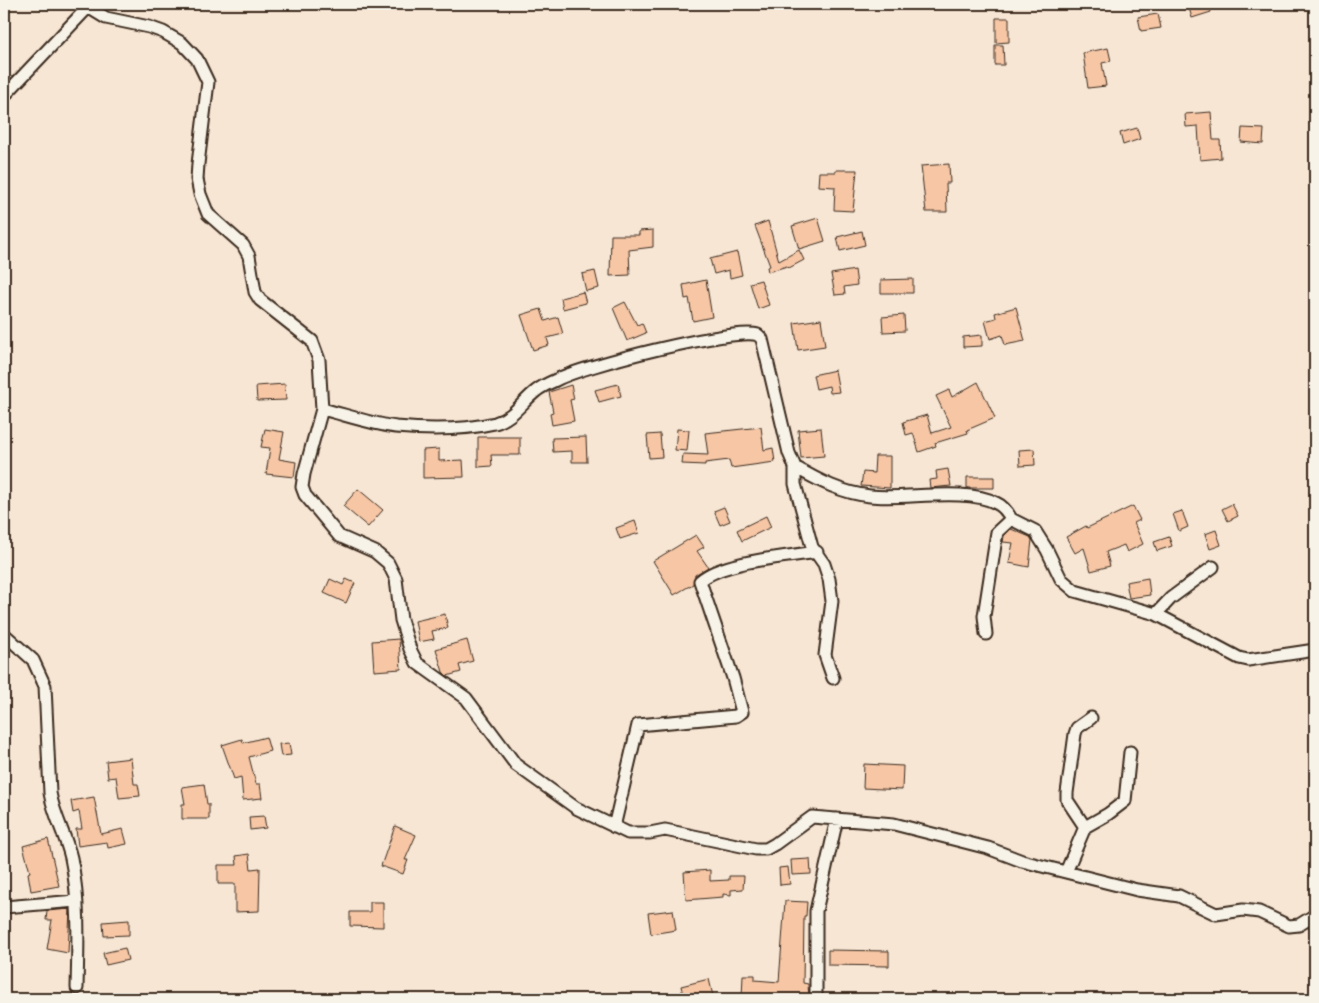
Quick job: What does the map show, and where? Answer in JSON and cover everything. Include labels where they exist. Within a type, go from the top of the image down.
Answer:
[{"type":"street","points":[[4,96],[89,5],[106,18],[148,26],[163,32],[182,43],[200,64],[208,82],[197,179],[204,206],[208,214],[243,245],[250,256],[255,292],[260,300],[312,341],[319,360],[322,409],[304,474],[302,487],[305,495],[339,536],[375,552],[388,563],[396,579],[401,620],[410,649],[417,663],[434,673],[466,698],[516,765],[576,808],[614,827],[633,833],[650,834],[665,830],[756,849],[766,849],[812,817],[894,824],[924,830],[988,848],[1022,861],[1137,890],[1179,896],[1216,914],[1243,910],[1258,912],[1289,926],[1299,926],[1315,915]]},
{"type":"street","points":[[322,409],[395,426],[452,428],[494,423],[507,418],[537,390],[559,378],[589,367],[707,340],[753,334],[762,339],[789,453],[796,467],[795,484],[812,547],[827,569],[832,593],[825,655],[833,678]]},
{"type":"street","points":[[796,467],[820,482],[846,492],[871,496],[970,496],[995,502],[1004,509],[1011,520],[1035,532],[1047,550],[1061,579],[1075,591],[1156,614],[1239,658],[1248,660],[1315,650]]},
{"type":"street","points":[[986,634],[984,616],[996,532],[1011,520]]},
{"type":"street","points":[[614,827],[638,725],[736,716],[742,712],[733,678],[700,581],[709,573],[728,567],[817,552]]},
{"type":"street","points":[[1156,614],[1171,598],[1213,567]]},
{"type":"street","points":[[4,634],[33,660],[45,686],[50,793],[53,810],[71,856],[76,901],[78,924],[77,988]]},
{"type":"street","points":[[1085,827],[1067,800],[1067,794],[1075,734],[1078,728],[1092,718]]},
{"type":"street","points":[[1066,872],[1085,827],[1108,814],[1125,801],[1130,752]]},
{"type":"street","points":[[816,999],[816,911],[837,819]]},
{"type":"street","points":[[4,907],[76,901]]},
{"type":"building","points":[[1201,4],[1209,4],[1211,12],[1192,18],[1189,8]]},
{"type":"building","points":[[1158,14],[1161,28],[1141,31],[1138,17]]},
{"type":"building","points":[[996,18],[1009,18],[1009,42],[996,43]]},
{"type":"building","points":[[995,45],[1003,45],[1004,65],[995,65]]},
{"type":"building","points":[[1108,48],[1111,61],[1102,63],[1106,86],[1088,88],[1083,53]]},
{"type":"building","points":[[1211,112],[1213,140],[1220,140],[1221,158],[1200,160],[1198,126],[1186,127],[1185,114]]},
{"type":"building","points":[[1137,128],[1140,139],[1123,145],[1120,133]]},
{"type":"building","points":[[1242,128],[1264,129],[1263,144],[1241,142]]},
{"type":"building","points":[[949,164],[950,183],[946,183],[947,212],[926,212],[921,166]]},
{"type":"building","points":[[836,170],[857,170],[853,211],[834,210],[835,187],[818,186],[819,172],[836,172]]},
{"type":"building","points":[[818,218],[825,241],[799,249],[792,226]]},
{"type":"building","points":[[768,221],[779,261],[799,250],[804,260],[789,268],[787,266],[768,272],[767,267],[770,266],[755,226]]},
{"type":"building","points":[[653,230],[653,247],[629,250],[630,275],[610,276],[611,235],[639,235],[639,231]]},
{"type":"building","points":[[862,231],[865,245],[840,251],[837,237]]},
{"type":"building","points":[[737,252],[742,275],[730,278],[729,270],[714,274],[710,259]]},
{"type":"building","points":[[855,270],[857,285],[844,287],[845,294],[835,295],[831,274]]},
{"type":"building","points":[[595,271],[599,288],[586,291],[582,274]]},
{"type":"building","points":[[913,279],[913,293],[881,293],[881,280]]},
{"type":"building","points":[[706,280],[712,317],[693,321],[689,298],[685,299],[683,285]]},
{"type":"building","points":[[761,280],[769,305],[758,309],[750,283]]},
{"type":"building","points":[[583,292],[586,303],[563,309],[561,298]]},
{"type":"building","points":[[625,302],[637,325],[642,323],[646,333],[627,341],[613,308]]},
{"type":"building","points":[[1016,307],[1025,341],[1005,345],[1002,335],[990,339],[985,321],[996,318],[995,313]]},
{"type":"building","points":[[541,309],[545,321],[558,317],[563,334],[547,338],[549,345],[533,350],[521,315]]},
{"type":"building","points":[[904,315],[905,331],[883,332],[882,317]]},
{"type":"building","points":[[821,319],[825,346],[798,350],[794,323]]},
{"type":"building","points":[[982,335],[982,346],[963,347],[963,337]]},
{"type":"building","points":[[835,370],[839,392],[830,393],[829,386],[816,389],[813,375]]},
{"type":"building","points":[[978,382],[995,418],[967,430],[968,433],[935,443],[936,446],[919,452],[913,433],[906,435],[903,422],[927,415],[932,433],[951,427],[936,396],[949,390],[952,397]]},
{"type":"building","points":[[285,384],[286,400],[257,401],[256,386]]},
{"type":"building","points":[[618,384],[621,396],[599,402],[595,390]]},
{"type":"building","points":[[571,385],[574,399],[570,400],[574,421],[552,425],[550,413],[553,412],[549,392]]},
{"type":"building","points":[[761,427],[764,450],[773,448],[775,462],[731,468],[729,460],[705,463],[705,465],[682,464],[683,454],[708,455],[705,433]]},
{"type":"building","points":[[821,428],[824,456],[801,458],[798,430]]},
{"type":"building","points":[[265,429],[284,432],[279,459],[296,462],[294,477],[266,474],[270,448],[261,447]]},
{"type":"building","points":[[677,429],[689,430],[687,451],[675,450]]},
{"type":"building","points":[[660,434],[662,457],[649,458],[647,435]]},
{"type":"building","points":[[478,437],[520,437],[520,455],[491,455],[492,466],[478,467]]},
{"type":"building","points":[[586,437],[587,462],[572,462],[572,451],[553,452],[552,438]]},
{"type":"building","points":[[439,449],[439,461],[463,460],[464,477],[423,478],[423,450]]},
{"type":"building","points":[[1034,449],[1035,465],[1020,466],[1019,450]]},
{"type":"building","points":[[875,456],[890,456],[890,488],[861,486],[863,472],[874,473]]},
{"type":"building","points":[[948,469],[951,486],[930,488],[929,480],[937,479],[936,471]]},
{"type":"building","points":[[967,477],[994,477],[994,488],[967,488]]},
{"type":"building","points":[[358,489],[383,510],[368,527],[343,506]]},
{"type":"building","points":[[1232,504],[1238,516],[1228,521],[1222,509]]},
{"type":"building","points":[[1133,506],[1140,520],[1134,523],[1143,544],[1127,552],[1124,545],[1106,552],[1110,566],[1091,571],[1084,548],[1075,553],[1066,537],[1086,526],[1087,528]]},
{"type":"building","points":[[724,507],[730,521],[720,525],[714,511]]},
{"type":"building","points":[[1182,511],[1188,527],[1179,531],[1173,514]]},
{"type":"building","points":[[766,516],[771,527],[742,541],[737,530]]},
{"type":"building","points":[[635,521],[639,533],[620,539],[616,528]]},
{"type":"building","points":[[1011,529],[1030,537],[1032,540],[1029,567],[1009,563],[1013,543],[1003,542],[1004,536]]},
{"type":"building","points":[[1216,530],[1221,545],[1210,549],[1205,534]]},
{"type":"building","points":[[696,535],[704,547],[697,551],[708,567],[695,575],[693,584],[674,595],[653,561]]},
{"type":"building","points":[[1169,537],[1172,546],[1157,551],[1154,542]]},
{"type":"building","points":[[1148,578],[1150,595],[1129,598],[1126,582]]},
{"type":"building","points":[[330,579],[343,585],[346,579],[355,583],[346,603],[324,593]]},
{"type":"building","points":[[445,614],[448,628],[432,631],[434,639],[419,642],[415,621]]},
{"type":"building","points":[[399,639],[401,669],[374,671],[372,641]]},
{"type":"building","points":[[467,640],[473,661],[459,665],[461,672],[447,676],[443,672],[436,649]]},
{"type":"building","points":[[266,737],[270,751],[249,757],[256,784],[260,784],[262,798],[243,800],[241,777],[234,779],[222,745],[242,739],[243,743]]},
{"type":"building","points":[[289,743],[291,755],[281,756],[279,744]]},
{"type":"building","points":[[131,758],[134,784],[138,784],[140,796],[119,798],[116,777],[108,778],[106,761]]},
{"type":"building","points":[[864,764],[903,766],[902,790],[863,788]]},
{"type":"building","points":[[204,784],[207,804],[209,804],[209,819],[182,819],[182,804],[185,804],[182,787]]},
{"type":"building","points":[[94,797],[101,834],[123,829],[127,844],[108,848],[107,842],[78,846],[76,829],[82,829],[79,811],[73,813],[71,801]]},
{"type":"building","points":[[264,816],[266,828],[250,830],[249,817]]},
{"type":"building","points":[[395,826],[416,835],[405,860],[408,860],[403,874],[381,866]]},
{"type":"building","points":[[48,839],[59,886],[31,891],[28,873],[30,872],[23,846]]},
{"type":"building","points":[[249,854],[251,869],[260,868],[259,911],[235,912],[235,884],[218,884],[218,865],[237,865],[236,856]]},
{"type":"building","points":[[810,859],[811,874],[792,875],[791,860]]},
{"type":"building","points":[[788,867],[790,884],[780,885],[779,868]]},
{"type":"building","points":[[710,870],[710,881],[729,880],[729,876],[744,876],[743,889],[731,890],[731,895],[723,894],[723,897],[686,900],[684,872]]},
{"type":"building","points":[[785,901],[807,902],[806,916],[804,916],[803,983],[808,984],[809,999],[742,998],[743,975],[755,975],[755,980],[779,982]]},
{"type":"building","points":[[370,902],[383,902],[383,927],[350,926],[350,912],[370,912]]},
{"type":"building","points":[[70,909],[68,953],[47,949],[52,920],[46,920],[47,911]]},
{"type":"building","points":[[673,910],[676,930],[651,934],[648,913]]},
{"type":"building","points":[[129,920],[129,935],[104,936],[103,922]]},
{"type":"building","points":[[125,948],[128,960],[106,965],[103,953]]},
{"type":"building","points":[[828,950],[889,951],[889,966],[828,965]]},
{"type":"building","points":[[709,979],[713,996],[684,999],[681,986]]}]
